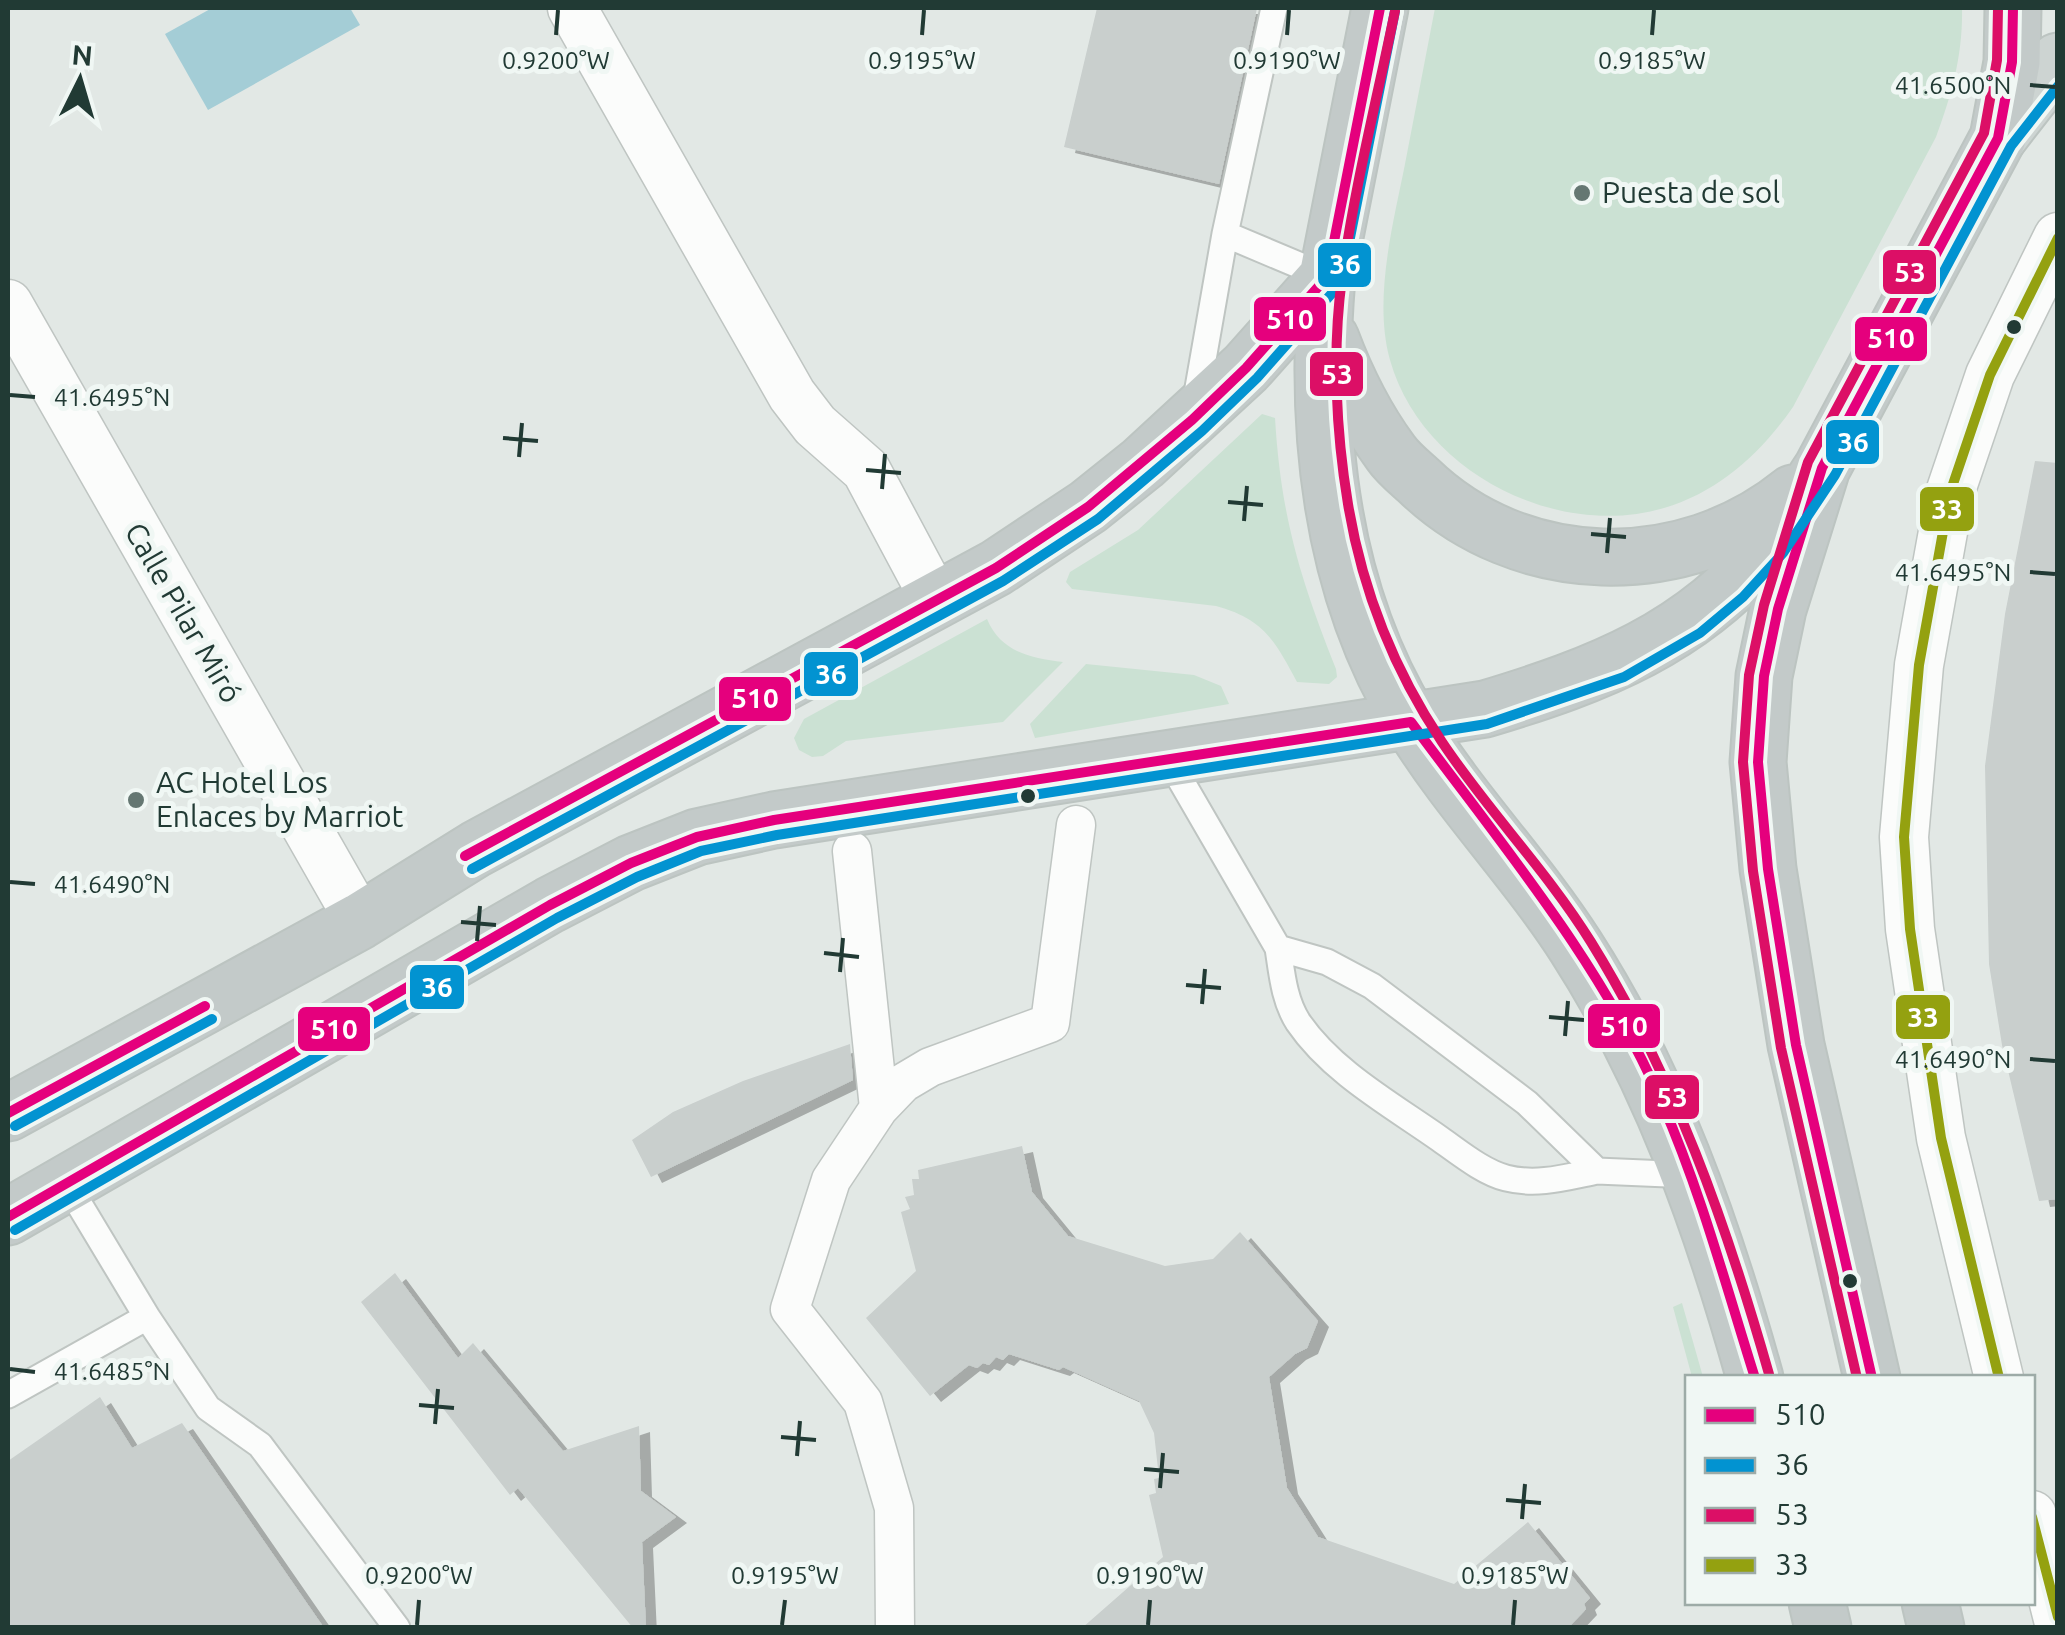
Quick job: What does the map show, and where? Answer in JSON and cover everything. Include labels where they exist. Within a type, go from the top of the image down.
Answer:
[{"type":"highway","points":[[1380,8],[1325,297],[1326,462],[1334,522],[1352,590],[1378,659],[1411,722],[1575,945],[1660,1100],[1690,1176],[1755,1375]]},
{"type":"highway","points":[[8,1217],[550,905],[631,862],[680,844],[774,820],[1485,710],[1618,662],[1693,620],[1732,586],[1772,542],[1822,468],[1998,138],[2012,62],[2013,8]]},
{"type":"highway","points":[[8,1113],[360,921],[476,849],[996,568],[1088,507],[1192,420],[1325,297]]},
{"type":"highway","points":[[1325,297],[1341,366],[1392,456],[1442,504],[1486,529],[1538,550],[1597,558],[1651,554],[1709,542],[1753,520],[1822,468]]},
{"type":"highway","points":[[1822,468],[1778,609],[1764,676],[1758,762],[1768,868],[1796,1046],[1871,1375]]},
{"type":"main road","points":[[1998,138],[2058,61]]},
{"type":"street","points":[[572,8],[792,394],[815,425],[866,470],[937,603]]},
{"type":"street","points":[[1998,1375],[1942,1138],[1910,929],[1904,837],[1919,664],[1950,493],[1990,375],[2058,237]]},
{"type":"street","name":"Calle Pilar Miró","points":[[8,304],[20,352],[360,921]]},
{"type":"street","points":[[895,1628],[894,1508],[863,1402],[790,1309],[831,1180],[879,1108],[903,1083],[930,1067],[1050,1023],[1076,824]]},
{"type":"street","points":[[852,851],[879,1108]]},
{"type":"street","points":[[2035,1527],[2058,1619]]},
{"type":"lane","points":[[1192,420],[1225,234],[1274,8]]},
{"type":"lane","points":[[1225,234],[1325,297]]},
{"type":"lane","points":[[1169,760],[1278,948],[1284,992],[1297,1020],[1322,1052],[1379,1096],[1502,1178],[1534,1183],[1597,1171],[1690,1176]]},
{"type":"lane","points":[[1278,948],[1327,962],[1372,986],[1527,1103],[1597,1171]]},
{"type":"lane","points":[[67,1184],[147,1317],[208,1408],[260,1445],[397,1628]]},
{"type":"lane","points":[[8,1395],[147,1317]]},
{"type":"green space","points":[[1435,8],[1962,8],[1955,74],[1936,137],[1793,407],[1753,455],[1703,492],[1664,508],[1622,515],[1580,514],[1538,505],[1498,488],[1462,464],[1431,434],[1406,400],[1385,337],[1384,287],[1390,237]]},
{"type":"green space","points":[[1262,414],[1275,418],[1282,486],[1294,546],[1336,669],[1337,677],[1329,684],[1297,682],[1266,634],[1232,611],[1072,589],[1066,582],[1070,572],[1138,530]]},
{"type":"green space","points":[[987,619],[1008,646],[1063,662],[1003,722],[846,741],[823,756],[812,757],[799,750],[794,738],[804,719]]},
{"type":"green space","points":[[1086,664],[1194,675],[1221,686],[1229,704],[1035,738],[1030,724]]},
{"type":"green space","points":[[1682,1303],[1702,1375],[1691,1375],[1673,1307]]},
{"type":"water","points":[[212,8],[350,8],[360,25],[208,110],[165,34]]},
{"type":"building","points":[[1097,8],[1257,8],[1219,184],[1064,147]]},
{"type":"building","points":[[2035,461],[2058,463],[2058,1199],[2039,1201],[2002,1045],[1989,964],[1985,766],[2005,614]]},
{"type":"building","points":[[850,1044],[853,1080],[651,1177],[632,1140],[673,1112],[743,1081]]},
{"type":"building","points":[[1022,1146],[1032,1192],[1068,1236],[1165,1266],[1213,1259],[1240,1232],[1318,1321],[1307,1348],[1269,1377],[1287,1488],[1318,1537],[1454,1584],[1528,1522],[1590,1598],[1584,1604],[1586,1609],[1568,1628],[1082,1628],[1163,1557],[1149,1495],[1156,1493],[1154,1479],[1159,1478],[1154,1433],[1139,1401],[1063,1367],[1059,1370],[1009,1354],[1003,1360],[996,1357],[989,1365],[969,1365],[930,1396],[866,1318],[916,1271],[901,1212],[910,1209],[905,1197],[914,1195],[912,1179],[919,1179],[918,1170]]},
{"type":"building","points":[[395,1273],[458,1358],[473,1343],[563,1451],[639,1426],[641,1491],[676,1517],[642,1542],[646,1628],[633,1628],[518,1488],[510,1495],[361,1302]]},
{"type":"building","points":[[100,1397],[132,1448],[182,1423],[324,1628],[8,1628],[8,1461]]},
{"type":"transit line","name":"510","points":[[465,856],[996,568],[1088,507],[1192,420],[1246,368],[1327,277],[1380,8]]},
{"type":"transit line","name":"53","points":[[1856,1375],[1781,1048],[1753,871],[1743,762],[1749,675],[1764,605],[1808,462],[1984,133],[1997,60],[1998,8]]},
{"type":"transit line","name":"510","points":[[1871,1375],[1796,1045],[1768,869],[1758,762],[1764,676],[1778,609],[1822,468],[1998,138],[2012,62],[2013,8]]},
{"type":"transit line","name":"36","points":[[472,869],[1003,581],[1098,519],[1202,431],[1257,378],[1341,283],[1395,11]]},
{"type":"transit line","name":"53","points":[[1395,11],[1353,211],[1337,334],[1341,449],[1362,567],[1382,628],[1425,715],[1574,916],[1648,1045],[1716,1206],[1769,1374]]},
{"type":"transit line","name":"36","points":[[15,1230],[557,918],[637,877],[701,851],[777,835],[1487,724],[1624,677],[1700,633],[1743,597],[1783,553],[1835,475],[2011,146],[2058,86]]},
{"type":"transit line","name":"33","points":[[1998,1375],[1941,1138],[1910,929],[1904,837],[1919,665],[1950,493],[1990,375],[2058,238]]},
{"type":"transit line","name":"510","points":[[8,1217],[550,905],[631,863],[697,837],[774,820],[1411,722],[1548,906],[1638,1051],[1689,1171],[1754,1375]]},
{"type":"transit line","name":"510","points":[[8,1113],[205,1006]]},
{"type":"transit line","name":"36","points":[[15,1126],[212,1019]]},
{"type":"transit line","name":"33","points":[[2035,1529],[2058,1617]]},
{"type":"place","name":"Puesta de sol","points":[[1582,193]]},
{"type":"place","name":"AC Hotel Los Enlaces by Marriot","points":[[136,800]]}]
